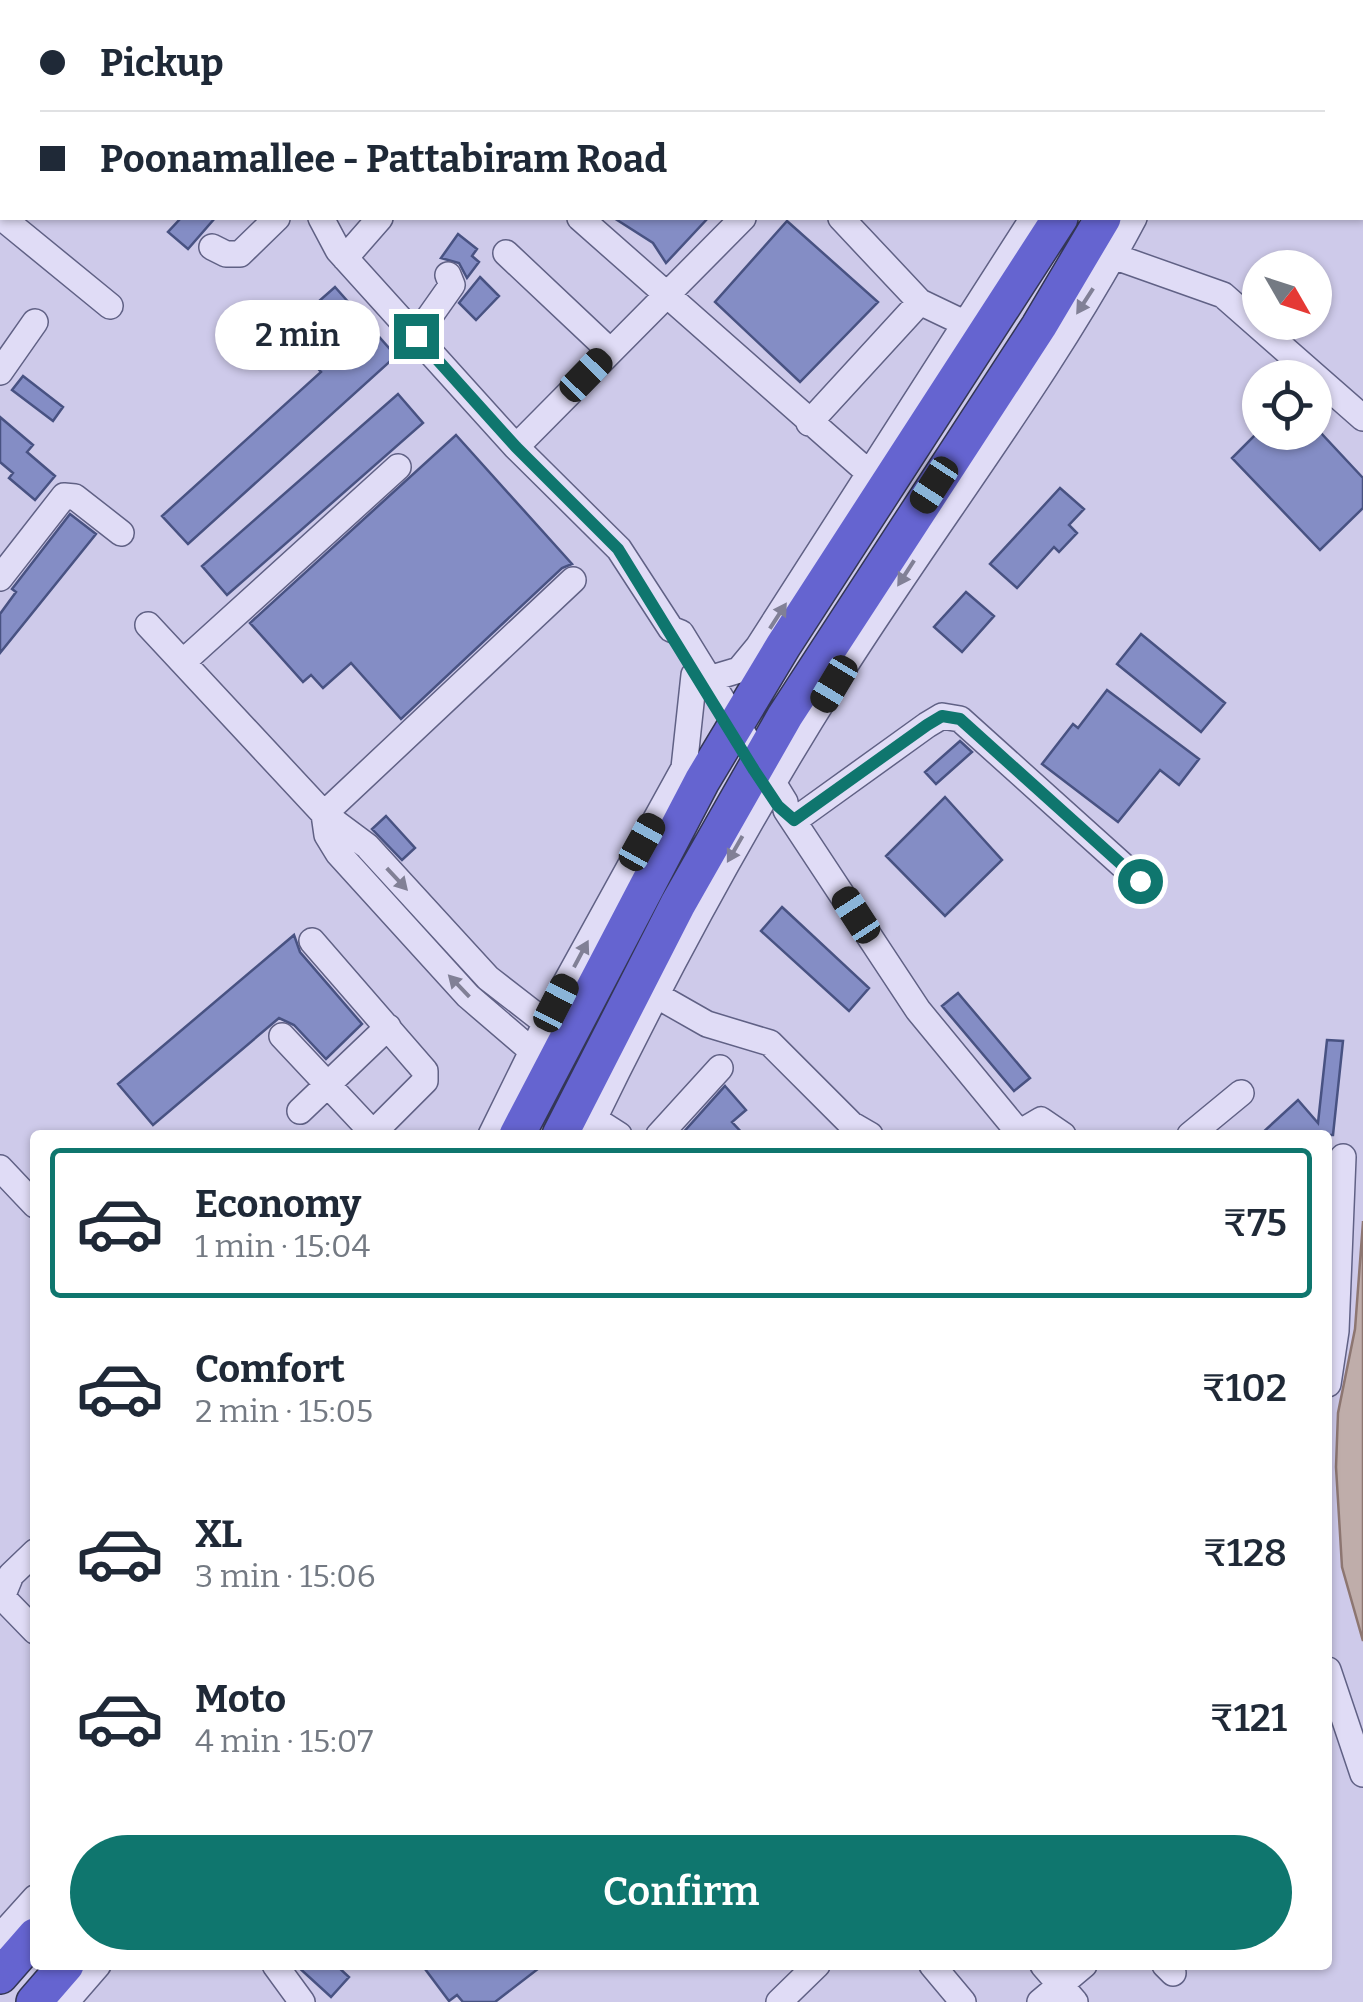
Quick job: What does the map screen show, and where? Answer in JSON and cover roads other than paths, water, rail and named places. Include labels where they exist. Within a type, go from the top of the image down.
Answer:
[{"type":"highway","points":[[520,1130],[646,882],[734,728],[755,668],[1059,220]]},
{"type":"highway","points":[[562,1130],[622,1006],[772,790],[1102,220]]},
{"type":"highway","points":[[0,1976],[30,1942]]},
{"type":"highway","points":[[34,2002],[62,1970]]},
{"type":"street","points":[[5,220],[110,306]]},
{"type":"street","points":[[212,247],[226,254],[240,254],[275,220]]},
{"type":"street","points":[[322,220],[345,258],[516,447],[618,549],[671,629],[672,640],[702,677],[918,1010],[1017,1130]]},
{"type":"street","points":[[345,258],[378,220]]},
{"type":"street","points":[[582,220],[869,473]]},
{"type":"street","points":[[516,447],[741,220]]},
{"type":"street","points":[[843,220],[920,302],[966,324]]},
{"type":"street","points":[[702,677],[755,668],[869,473],[1032,220]]},
{"type":"street","points":[[590,1127],[656,995],[772,790],[1114,256],[1133,220]]},
{"type":"street","points":[[506,253],[610,351]]},
{"type":"street","points":[[1114,256],[1224,295],[1363,418]]},
{"type":"street","points":[[416,336],[446,298],[452,285],[448,275]]},
{"type":"street","points":[[810,423],[920,302]]},
{"type":"street","points":[[0,372],[35,322]]},
{"type":"street","points":[[182,662],[398,467]]},
{"type":"street","points":[[0,578],[64,496],[74,497],[121,533]]},
{"type":"street","points":[[324,814],[573,580]]},
{"type":"street","points":[[148,625],[324,814],[367,846],[488,978],[546,1022]]},
{"type":"street","points":[[492,1130],[546,1022],[684,768],[702,677]]},
{"type":"street","points":[[772,790],[942,716],[960,719],[1140,881]]},
{"type":"street","points":[[324,814],[327,835],[338,853],[468,996],[532,1051]]},
{"type":"street","points":[[312,942],[426,1076],[378,1130]]},
{"type":"street","points":[[656,995],[707,1024],[770,1044],[861,1130]]},
{"type":"street","points":[[300,1111],[388,1027]]},
{"type":"street","points":[[282,1036],[370,1130]]},
{"type":"street","points":[[664,1130],[720,1068]]},
{"type":"street","points":[[1196,1130],[1241,1093]]},
{"type":"street","points":[[1026,1130],[1041,1120],[1056,1130]]},
{"type":"street","points":[[1332,1358],[1343,1157]]},
{"type":"street","points":[[0,1168],[30,1200]]},
{"type":"street","points":[[30,1557],[11,1576],[1,1598],[30,1625]]},
{"type":"street","points":[[1332,1683],[1363,1774]]},
{"type":"street","points":[[1332,1746],[1347,1730]]},
{"type":"street","points":[[0,1937],[30,1904]]},
{"type":"street","points":[[66,2002],[94,1970]]},
{"type":"street","points":[[282,1970],[302,2002]]},
{"type":"street","points":[[785,2000],[812,1970]]},
{"type":"street","points":[[936,1970],[964,2002]]},
{"type":"street","points":[[1040,2002],[1059,1984]]}]
